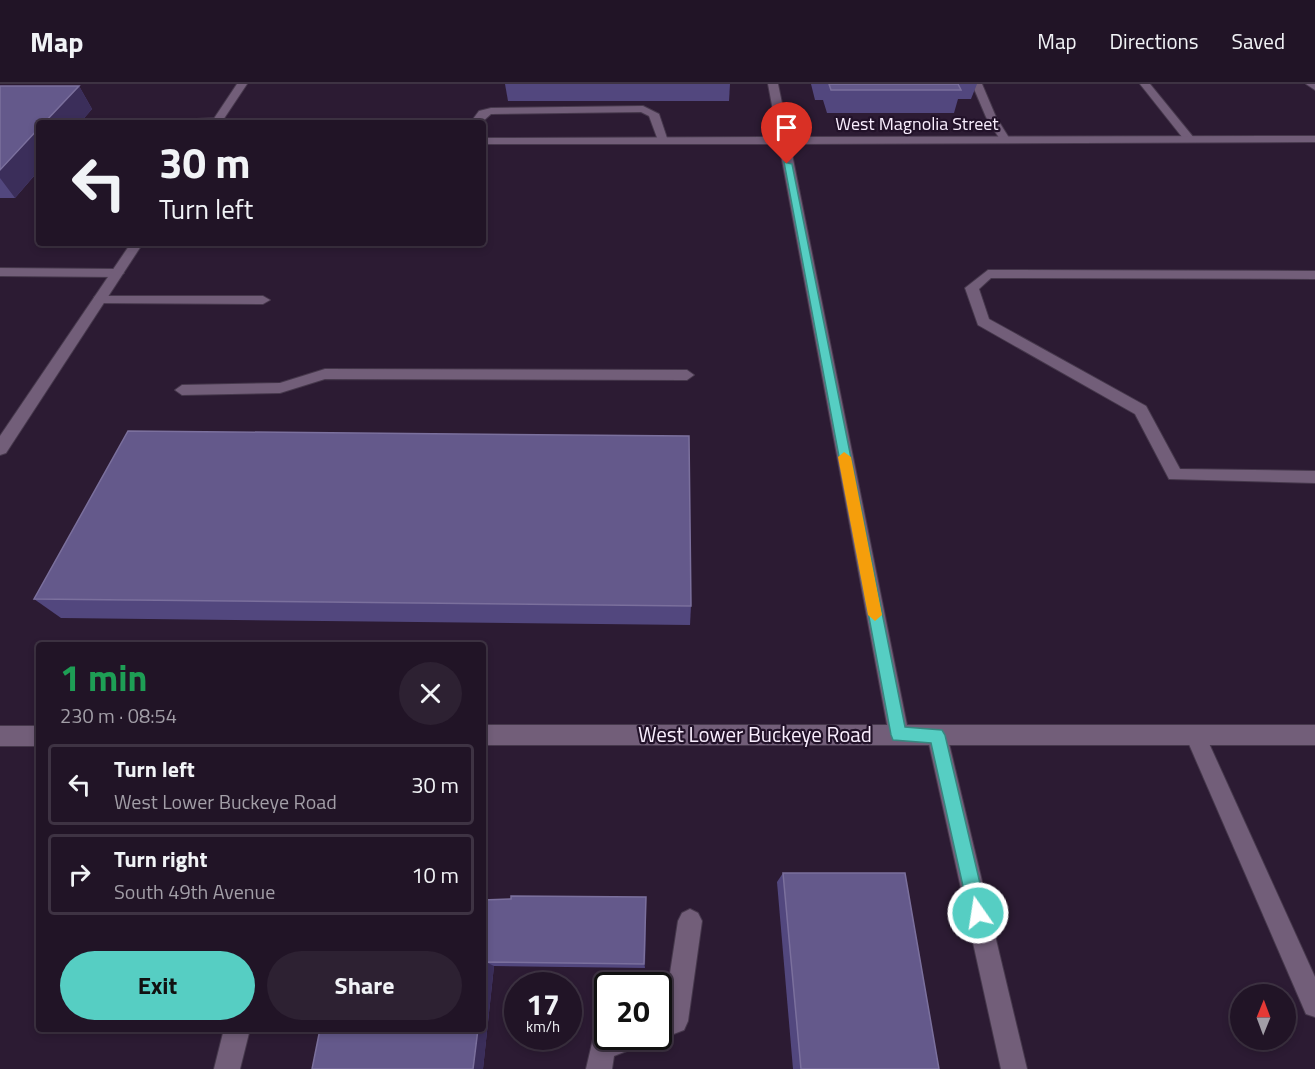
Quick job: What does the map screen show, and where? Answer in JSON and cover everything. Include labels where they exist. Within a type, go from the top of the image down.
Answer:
[{"type":"street","points":[[218,120],[242,84]]},
{"type":"street","points":[[773,84],[899,735]]},
{"type":"street","points":[[977,84],[991,117],[1006,141]]},
{"type":"street","points":[[1145,84],[1191,140]]},
{"type":"street","points":[[1311,84],[1315,87]]},
{"type":"street","points":[[477,120],[483,113],[490,111],[644,109],[654,114],[663,141]]},
{"type":"street","name":"West Magnolia Street","points":[[486,141],[1315,139]]},
{"type":"street","points":[[0,449],[135,246]]},
{"type":"street","points":[[0,272],[117,273]]},
{"type":"street","points":[[1315,275],[988,274],[972,288],[983,322],[1141,410],[1175,475],[1315,477]]},
{"type":"street","points":[[99,300],[263,300]]},
{"type":"street","points":[[182,390],[280,388],[325,374],[687,375]]},
{"type":"street","name":"West Lower Buckeye Road","points":[[486,735],[1315,735]]},
{"type":"street","points":[[937,735],[1014,1069]]},
{"type":"street","points":[[1195,735],[1315,1005]]},
{"type":"street","points":[[0,736],[36,736]]},
{"type":"street","points":[[672,1022],[675,1021],[690,921]]},
{"type":"street","points":[[226,1069],[236,1032]]},
{"type":"street","points":[[599,1069],[602,1050]]},
{"type":"building","points":[[829,84],[958,84],[961,90],[831,90]]},
{"type":"building","points":[[0,86],[79,86],[47,120],[36,120],[36,131],[0,170]]},
{"type":"building","points":[[128,431],[689,436],[691,606],[34,599]]},
{"type":"building","points":[[783,873],[905,873],[939,1069],[801,1069]]},
{"type":"building","points":[[511,896],[646,897],[644,964],[486,962],[486,900],[511,899]]},
{"type":"building","points":[[319,1032],[478,1032],[473,1069],[312,1069]]},
{"type":"slow traffic","points":[[844,457],[875,615]]},
{"type":"route","points":[[787,164],[899,735],[937,735],[978,913]]}]
